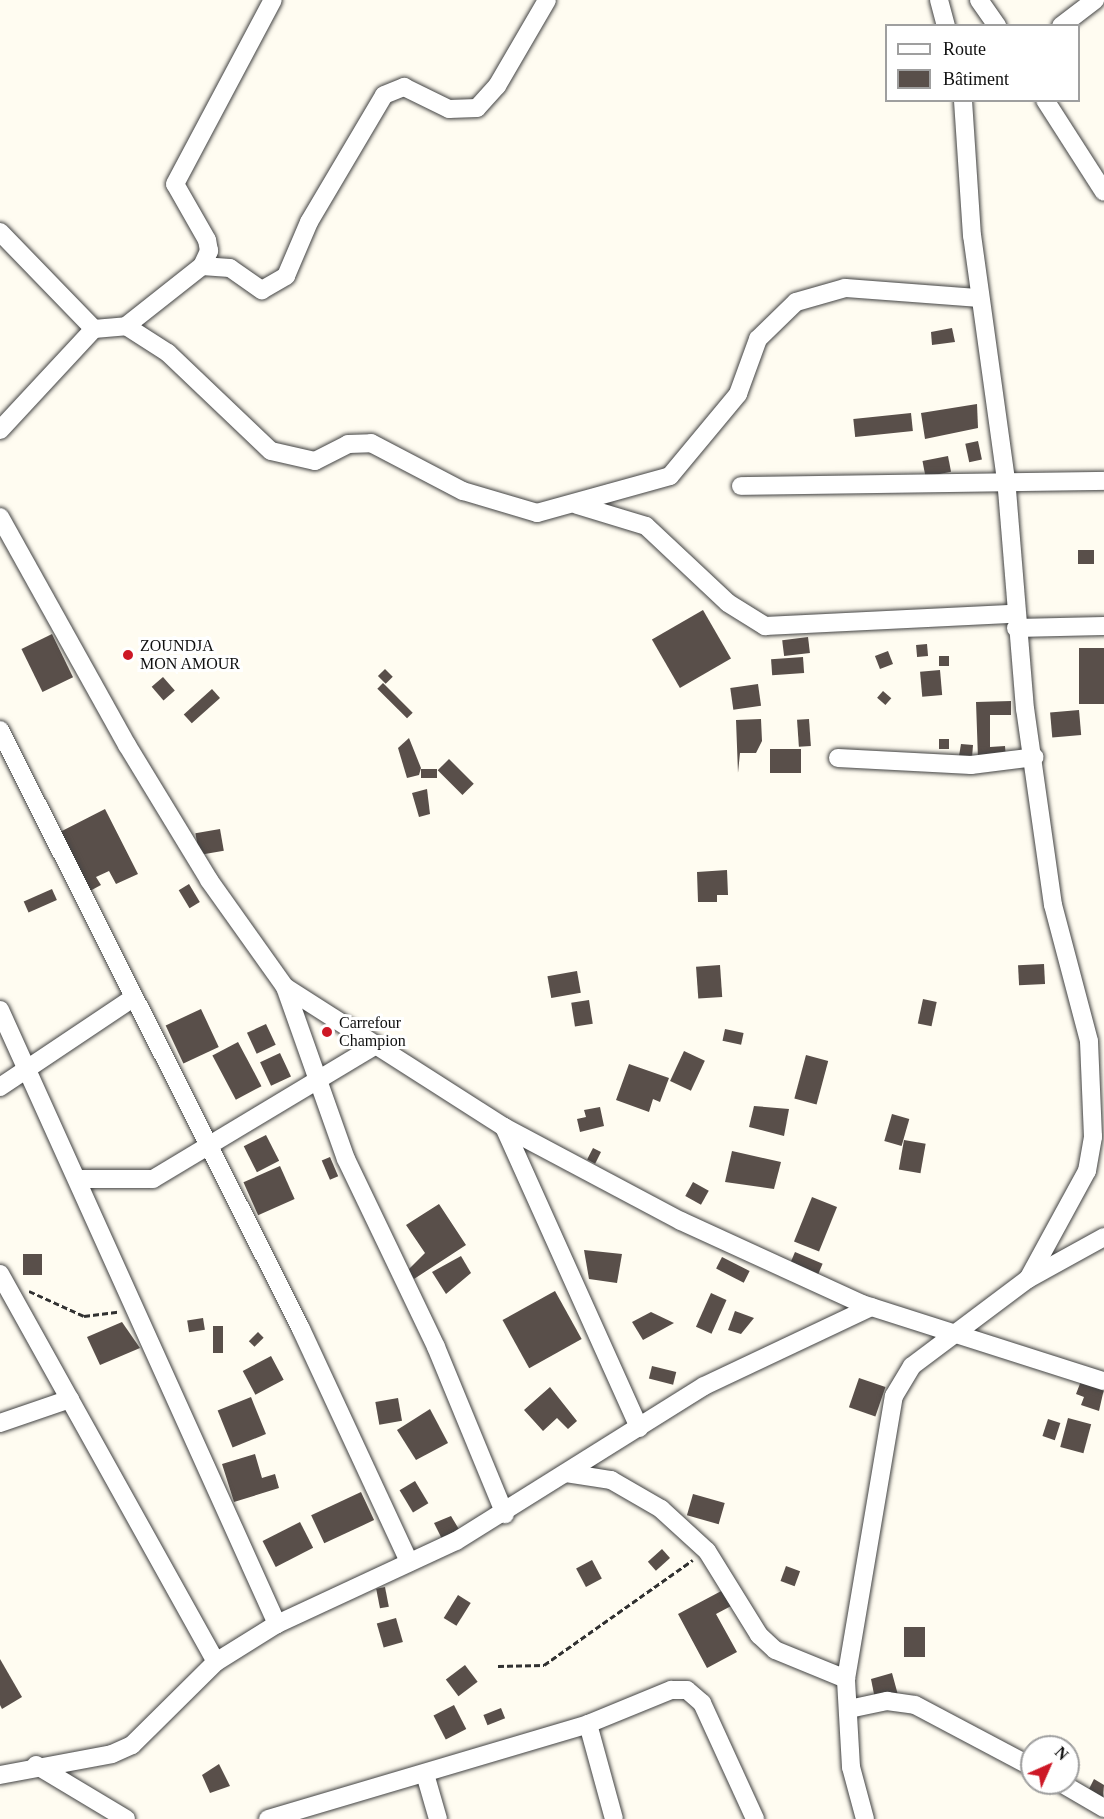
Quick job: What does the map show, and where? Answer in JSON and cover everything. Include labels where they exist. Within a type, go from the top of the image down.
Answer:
[{"type":"street","points":[[0,430],[94,329],[126,326],[202,266],[209,251],[207,240],[174,184],[273,0]]},
{"type":"street","points":[[202,266],[230,268],[262,290],[286,276],[309,222],[384,94],[404,87],[449,109],[477,108],[497,86],[547,0]]},
{"type":"street","points":[[939,0],[945,24]]},
{"type":"street","points":[[979,0],[996,24]]},
{"type":"street","points":[[1064,24],[1095,0]]},
{"type":"street","points":[[963,102],[978,298],[1006,480],[1015,621],[1053,905],[1089,1041],[1093,1137],[1087,1171],[1028,1279]]},
{"type":"street","points":[[1046,102],[1104,192]]},
{"type":"street","points":[[0,232],[94,329]]},
{"type":"street","points":[[126,326],[168,353],[255,440],[280,455],[315,461],[348,444],[371,443],[463,491],[525,511],[576,505],[658,482],[680,468],[738,394],[758,339],[796,302],[844,288],[978,298]]},
{"type":"street","points":[[741,486],[1006,480],[1104,481]]},
{"type":"street","points":[[576,505],[646,526],[728,603],[765,626],[1015,621],[1104,626]]},
{"type":"street","points":[[0,518],[133,755],[209,880],[285,987],[346,1159],[436,1347],[505,1514]]},
{"type":"street","points":[[0,730],[209,1148],[409,1562]]},
{"type":"street","points":[[838,758],[971,765],[1035,757]]},
{"type":"street","points":[[285,987],[504,1127],[681,1221],[871,1307],[1104,1381]]},
{"type":"street","points":[[0,1087],[26,1066],[133,998]]},
{"type":"street","points":[[0,1010],[139,1309],[277,1624]]},
{"type":"street","points":[[79,1179],[153,1179],[209,1148],[317,1077],[374,1046]]},
{"type":"street","points":[[504,1127],[639,1428]]},
{"type":"street","points":[[865,1819],[851,1767],[846,1679],[894,1396],[912,1366],[1028,1279],[1104,1237]]},
{"type":"street","points":[[3,1280],[216,1662]]},
{"type":"street","points":[[0,1775],[36,1765],[112,1754],[132,1745],[216,1662],[277,1624],[505,1514],[639,1428],[769,1352],[871,1307]]},
{"type":"street","points":[[0,1423],[70,1399]]},
{"type":"street","points":[[566,1473],[631,1488],[707,1551],[759,1635],[774,1650],[846,1679]]},
{"type":"street","points":[[268,1819],[588,1724],[671,1690],[687,1690],[710,1719],[755,1819]]},
{"type":"street","points":[[849,1709],[887,1701],[915,1705],[1020,1761]]},
{"type":"street","points":[[588,1724],[614,1819]]},
{"type":"street","points":[[36,1765],[126,1819]]},
{"type":"street","points":[[425,1774],[438,1819]]},
{"type":"street","points":[[1080,1794],[1104,1808]]},
{"type":"path","points":[[3,1280],[53,1298],[84,1316],[139,1309]]},
{"type":"path","points":[[498,1666],[544,1665],[707,1551]]},
{"type":"building","points":[[952,328],[955,342],[932,345],[931,332]]},
{"type":"building","points":[[977,404],[978,428],[925,439],[921,413]]},
{"type":"building","points":[[911,413],[913,431],[855,437],[853,419]]},
{"type":"building","points":[[978,441],[982,460],[969,462],[965,444]]},
{"type":"building","points":[[948,456],[951,472],[926,477],[922,461]]},
{"type":"building","points":[[1078,550],[1094,550],[1094,564],[1078,564]]},
{"type":"building","points":[[703,610],[731,658],[680,688],[652,640]]},
{"type":"building","points":[[52,634],[73,677],[42,692],[21,649]]},
{"type":"building","points":[[808,637],[810,653],[784,656],[782,640]]},
{"type":"building","points":[[927,644],[928,656],[917,657],[916,645]]},
{"type":"building","points":[[1079,648],[1104,648],[1104,704],[1079,704]]},
{"type":"building","points":[[888,651],[893,664],[880,669],[875,656]]},
{"type":"building","points":[[939,656],[949,656],[949,666],[939,666]]},
{"type":"building","points":[[803,657],[804,673],[772,675],[771,659]]},
{"type":"building","points":[[385,669],[393,677],[386,684],[378,676]]},
{"type":"building","points":[[940,670],[942,695],[922,697],[920,672]]},
{"type":"building","points":[[163,677],[175,691],[163,700],[152,687]]},
{"type":"building","points":[[383,683],[413,713],[407,718],[377,689]]},
{"type":"building","points":[[758,684],[761,706],[733,710],[730,688]]},
{"type":"building","points":[[212,689],[220,698],[192,723],[184,714]]},
{"type":"building","points":[[883,691],[891,698],[885,705],[877,698]]},
{"type":"building","points":[[1011,701],[1011,715],[990,715],[990,747],[1005,746],[1006,758],[978,759],[976,702]]},
{"type":"building","points":[[1079,710],[1081,735],[1052,737],[1050,713]]},
{"type":"building","points":[[761,719],[762,741],[756,753],[740,753],[738,773],[736,720]]},
{"type":"building","points":[[809,719],[811,746],[799,747],[797,720]]},
{"type":"building","points":[[409,738],[421,768],[419,775],[407,778],[398,748]]},
{"type":"building","points":[[939,739],[949,739],[949,749],[939,749]]},
{"type":"building","points":[[961,744],[973,745],[972,758],[959,756]]},
{"type":"building","points":[[770,749],[801,749],[801,773],[770,773]]},
{"type":"building","points":[[449,759],[474,784],[462,795],[438,770]]},
{"type":"building","points":[[421,769],[437,769],[437,778],[421,778]]},
{"type":"building","points":[[427,789],[430,814],[419,817],[412,793]]},
{"type":"building","points":[[105,809],[138,874],[116,884],[109,871],[96,877],[101,885],[88,892],[58,833]]},
{"type":"building","points":[[220,829],[224,851],[199,855],[195,833]]},
{"type":"building","points":[[727,870],[728,895],[717,895],[717,902],[698,902],[697,872]]},
{"type":"building","points":[[189,884],[200,902],[190,908],[179,890]]},
{"type":"building","points":[[52,889],[57,900],[29,913],[24,902]]},
{"type":"building","points":[[1044,964],[1045,984],[1019,985],[1018,965]]},
{"type":"building","points":[[720,965],[722,997],[698,999],[696,967]]},
{"type":"building","points":[[577,971],[581,993],[551,998],[547,976]]},
{"type":"building","points":[[923,999],[937,1002],[931,1026],[918,1023]]},
{"type":"building","points":[[589,1000],[593,1024],[575,1027],[571,1003]]},
{"type":"building","points":[[201,1009],[219,1047],[183,1064],[166,1025]]},
{"type":"building","points":[[266,1024],[276,1045],[257,1054],[247,1033]]},
{"type":"building","points":[[725,1029],[744,1033],[741,1045],[723,1041]]},
{"type":"building","points":[[238,1042],[261,1086],[236,1100],[212,1056]]},
{"type":"building","points":[[684,1051],[705,1061],[691,1091],[670,1081]]},
{"type":"building","points":[[280,1053],[291,1077],[271,1086],[260,1062]]},
{"type":"building","points":[[806,1055],[828,1061],[817,1104],[794,1098]]},
{"type":"building","points":[[629,1064],[669,1078],[660,1102],[653,1099],[649,1112],[616,1100]]},
{"type":"building","points":[[754,1106],[789,1109],[784,1136],[749,1127]]},
{"type":"building","points":[[600,1107],[604,1126],[580,1132],[577,1119],[586,1117],[584,1110]]},
{"type":"building","points":[[892,1114],[909,1119],[902,1146],[884,1141]]},
{"type":"building","points":[[266,1135],[279,1161],[257,1172],[244,1146]]},
{"type":"building","points":[[904,1140],[926,1144],[920,1173],[899,1170]]},
{"type":"building","points":[[593,1148],[601,1152],[595,1164],[587,1160]]},
{"type":"building","points":[[732,1151],[781,1162],[774,1189],[725,1182]]},
{"type":"building","points":[[330,1157],[338,1176],[330,1180],[322,1161]]},
{"type":"building","points":[[280,1166],[295,1199],[258,1215],[243,1182]]},
{"type":"building","points":[[693,1182],[709,1191],[701,1205],[685,1196]]},
{"type":"building","points":[[812,1197],[837,1207],[819,1252],[794,1242]]},
{"type":"building","points":[[439,1204],[466,1245],[414,1279],[408,1270],[425,1253],[406,1225]]},
{"type":"building","points":[[584,1250],[622,1254],[617,1283],[589,1279]]},
{"type":"building","points":[[795,1252],[823,1264],[817,1278],[789,1266]]},
{"type":"building","points":[[23,1254],[42,1254],[42,1275],[23,1275]]},
{"type":"building","points":[[461,1256],[471,1273],[446,1294],[432,1272]]},
{"type":"building","points":[[722,1257],[750,1271],[744,1283],[716,1269]]},
{"type":"building","points":[[555,1291],[582,1339],[529,1368],[503,1320]]},
{"type":"building","points":[[711,1293],[727,1300],[711,1334],[696,1327]]},
{"type":"building","points":[[735,1311],[754,1318],[741,1334],[728,1330]]},
{"type":"building","points":[[651,1312],[674,1323],[643,1340],[632,1322]]},
{"type":"building","points":[[203,1318],[205,1330],[189,1332],[187,1321]]},
{"type":"building","points":[[122,1322],[140,1348],[100,1365],[87,1337]]},
{"type":"building","points":[[213,1326],[223,1326],[223,1353],[213,1353]]},
{"type":"building","points":[[258,1332],[264,1338],[254,1347],[249,1341]]},
{"type":"building","points":[[271,1356],[284,1380],[255,1395],[243,1371]]},
{"type":"building","points":[[652,1366],[676,1372],[673,1385],[649,1379]]},
{"type":"building","points":[[859,1378],[885,1387],[875,1416],[849,1407]]},
{"type":"building","points":[[1081,1381],[1104,1389],[1099,1411],[1081,1405],[1084,1397],[1076,1394]]},
{"type":"building","points":[[550,1387],[577,1421],[568,1429],[557,1418],[543,1431],[524,1410]]},
{"type":"building","points":[[251,1397],[266,1434],[233,1448],[218,1410]]},
{"type":"building","points":[[398,1398],[402,1421],[379,1425],[375,1402]]},
{"type":"building","points":[[430,1409],[448,1443],[416,1460],[397,1430]]},
{"type":"building","points":[[1068,1418],[1091,1424],[1083,1453],[1060,1447]]},
{"type":"building","points":[[1048,1419],[1060,1423],[1055,1440],[1042,1436]]},
{"type":"building","points":[[255,1454],[262,1478],[275,1474],[279,1488],[234,1502],[222,1464]]},
{"type":"building","points":[[415,1481],[428,1503],[413,1513],[400,1490]]},
{"type":"building","points":[[361,1492],[374,1520],[324,1543],[311,1515]]},
{"type":"building","points":[[693,1494],[725,1503],[719,1524],[687,1515]]},
{"type":"building","points":[[451,1516],[460,1531],[443,1541],[434,1523]]},
{"type":"building","points":[[300,1522],[313,1548],[276,1567],[263,1541]]},
{"type":"building","points":[[662,1549],[670,1558],[656,1571],[648,1562]]},
{"type":"building","points":[[592,1560],[602,1579],[586,1587],[576,1568]]},
{"type":"building","points":[[786,1566],[800,1571],[795,1586],[781,1581]]},
{"type":"building","points":[[385,1587],[389,1607],[380,1608],[376,1589]]},
{"type":"building","points":[[725,1589],[733,1605],[716,1614],[737,1652],[707,1668],[678,1614]]},
{"type":"building","points":[[458,1595],[471,1603],[456,1626],[444,1618]]},
{"type":"building","points":[[396,1618],[403,1642],[384,1648],[377,1624]]},
{"type":"building","points":[[904,1627],[925,1627],[925,1657],[904,1657]]},
{"type":"building","points":[[0,1659],[22,1697],[2,1709],[0,1705]]},
{"type":"building","points":[[465,1665],[478,1682],[458,1696],[446,1679]]},
{"type":"building","points":[[892,1673],[898,1695],[875,1699],[871,1679]]},
{"type":"building","points":[[454,1705],[466,1729],[446,1739],[434,1715]]},
{"type":"building","points":[[501,1708],[505,1718],[488,1725],[483,1715]]},
{"type":"building","points":[[219,1764],[230,1786],[210,1793],[202,1775]]},
{"type":"building","points":[[1094,1779],[1104,1785],[1103,1798],[1089,1789]]},
{"type":"place","name":"ZOUNDJA MON AMOUR","points":[[128,655]]},
{"type":"place","name":"Carrefour Champion","points":[[327,1032]]}]
